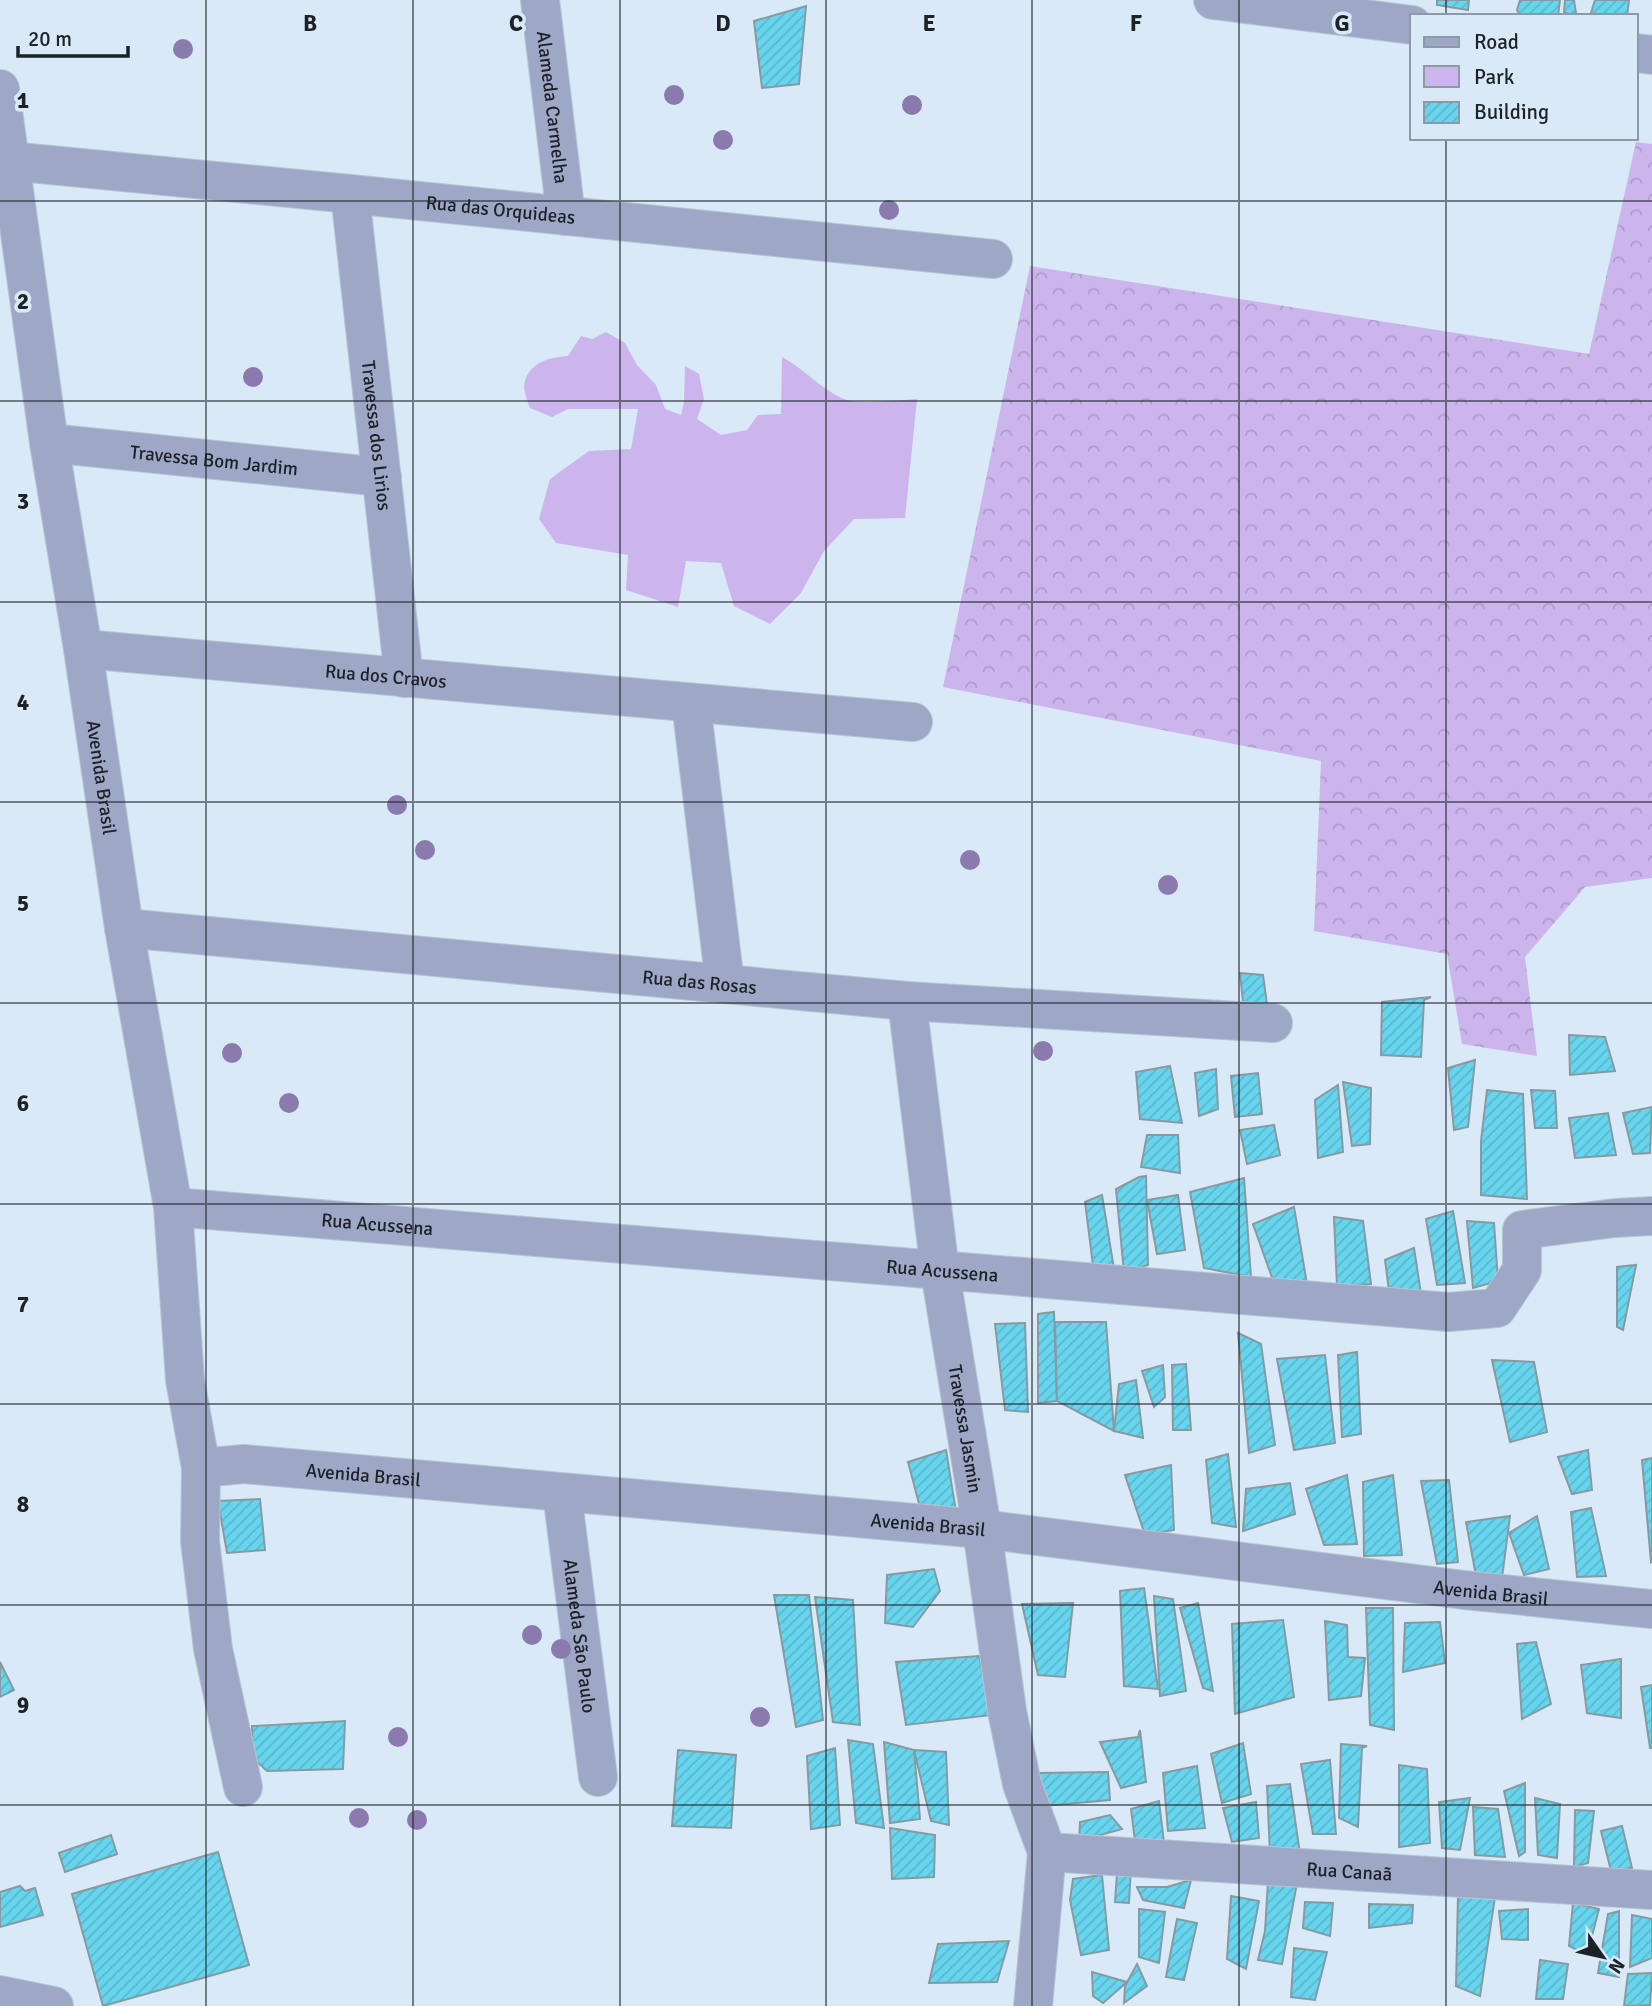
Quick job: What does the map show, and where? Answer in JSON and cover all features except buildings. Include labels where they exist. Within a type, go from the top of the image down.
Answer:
[{"type":"street","name":"Alameda Carmelha","points":[[540,0],[566,216]]},
{"type":"street","points":[[1213,0],[1322,7],[1410,25]]},
{"type":"street","name":"Avenida Brasil","points":[[0,89],[49,443],[83,649],[124,928],[173,1207],[185,1380],[201,1468],[200,1542],[213,1649],[243,1787]]},
{"type":"street","name":"Rua das Orquideas","points":[[9,161],[993,260]]},
{"type":"street","name":"Travessa dos Lirios","points":[[351,194],[404,678]]},
{"type":"street","name":"Travessa Bom Jardim","points":[[49,443],[382,477]]},
{"type":"street","name":"Rua dos Cravos","points":[[83,649],[913,722]]},
{"type":"street","points":[[691,703],[725,984]]},
{"type":"street","name":"Rua das Rosas","points":[[124,928],[907,1001],[1273,1023]]},
{"type":"street","name":"Travessa Jasmin","points":[[907,1001],[940,1271],[982,1528],[1007,1711],[1022,1784],[1047,1852]]},
{"type":"street","name":"Rua Acussena","points":[[173,1207],[1448,1312],[1497,1308],[1522,1270],[1522,1230],[1652,1216]]},
{"type":"street","name":"Avenida Brasil","points":[[201,1468],[244,1464],[982,1528],[1464,1590],[1652,1609]]},
{"type":"street","name":"Alameda São Paulo","points":[[562,1493],[597,1777]]},
{"type":"street","points":[[1033,2006],[1047,1852]]},
{"type":"street","name":"Rua Canaã","points":[[1047,1852],[1652,1890]]},
{"type":"street","points":[[0,1995],[54,2006]]},
{"type":"green space","points":[[1636,142],[1652,144],[1652,878],[1585,887],[1525,957],[1537,1056],[1462,1044],[1447,954],[1314,931],[1321,761],[943,687],[1030,266],[1589,354]]},
{"type":"green space","points":[[606,332],[625,343],[637,365],[656,385],[665,409],[681,415],[685,366],[699,374],[704,399],[697,419],[721,435],[747,430],[758,415],[781,414],[782,357],[824,388],[851,401],[917,399],[905,518],[854,519],[824,551],[801,593],[770,624],[734,606],[721,563],[686,561],[678,607],[626,590],[628,555],[556,543],[539,519],[550,479],[589,451],[631,449],[638,409],[568,409],[552,417],[530,408],[524,388],[526,378],[534,367],[547,360],[568,356],[581,336],[592,339]]}]
